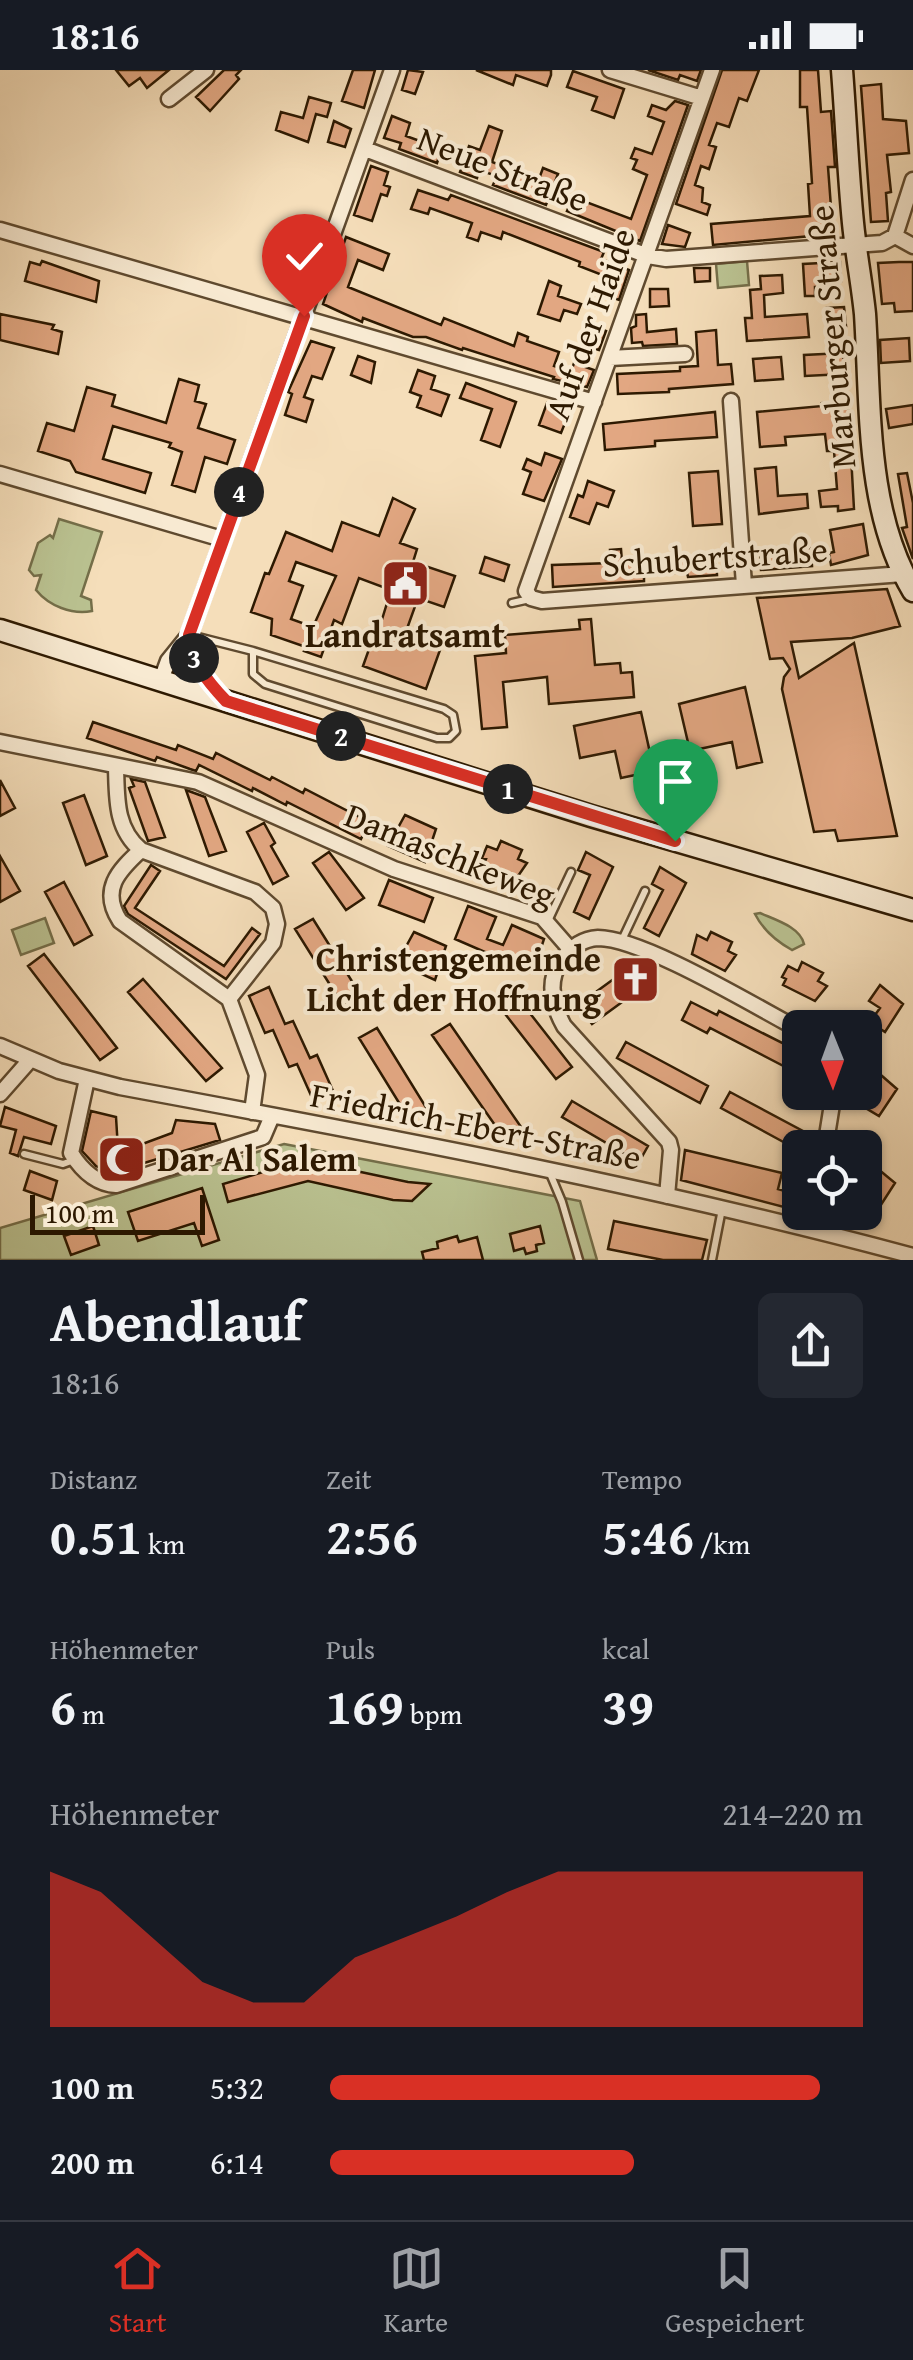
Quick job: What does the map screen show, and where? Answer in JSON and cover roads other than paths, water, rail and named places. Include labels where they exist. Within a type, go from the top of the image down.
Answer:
[{"type":"main road","name":"Marburger Straße","points":[[842,70],[878,481],[893,548],[908,583]]},
{"type":"main road","points":[[0,630],[591,816],[913,910]]},
{"type":"street","points":[[169,99],[206,70]]},
{"type":"street","points":[[170,683],[168,661],[189,635],[392,70]]},
{"type":"street","points":[[610,70],[642,74],[702,98]]},
{"type":"street","name":"Auf der Haide","points":[[531,598],[526,590],[547,524],[648,256],[712,70]]},
{"type":"street","name":"Neue Straße","points":[[365,149],[648,256],[666,259],[856,246],[882,243],[894,236]]},
{"type":"street","points":[[913,180],[894,236],[913,246]]},
{"type":"street","points":[[0,230],[594,402]]},
{"type":"street","points":[[610,358],[685,354]]},
{"type":"street","points":[[731,401],[744,585]]},
{"type":"street","points":[[0,474],[222,539]]},
{"type":"street","name":"Schubertstraße","points":[[531,598],[542,601],[744,585],[908,583]]},
{"type":"street","points":[[189,635],[192,652],[206,680],[226,701]]},
{"type":"street","points":[[170,683],[192,652]]},
{"type":"street","name":"Damaschkeweg","points":[[0,742],[198,782],[394,869],[508,905],[548,922],[570,949],[598,938],[621,942],[653,954],[782,1021]]},
{"type":"street","points":[[116,767],[119,818],[132,842],[141,850],[255,892],[272,908],[277,924],[273,943],[229,998]]},
{"type":"street","points":[[141,850],[116,874],[110,896],[113,910],[120,920],[229,998],[257,1075],[252,1112]]},
{"type":"street","name":"Friedrich-Ebert-Straße","points":[[570,949],[556,966],[554,1009],[564,1026],[669,1142],[672,1150],[667,1196]]},
{"type":"street","name":"Friedrich-Ebert-Straße","points":[[0,1046],[88,1079],[547,1168],[722,1208],[782,1216]]},
{"type":"street","points":[[0,1094],[30,1060]]},
{"type":"street","points":[[75,1160],[70,1145],[88,1079]]},
{"type":"street","name":"Friedrich-Ebert-Straße","points":[[75,1160],[98,1182],[116,1185],[263,1138],[272,1116]]},
{"type":"street","name":"Friedrich-Ebert-Straße","points":[[841,1230],[913,1256]]},
{"type":"lane","points":[[512,603],[531,598]]},
{"type":"lane","points":[[189,635],[253,651],[444,709],[454,715],[456,731],[449,738],[437,738],[265,684],[253,674],[253,651]]},
{"type":"lane","points":[[548,922],[571,872]]},
{"type":"lane","points":[[621,942],[645,891]]},
{"type":"lane","points":[[24,1154],[63,1164],[75,1160]]},
{"type":"lane","points":[[547,1168],[579,1260]]},
{"type":"lane","points":[[712,1260],[722,1208]]},
{"type":"place","name":"Landratsamt","points":[[405,583]]},
{"type":"place","name":"Christengemeinde Licht der Hoffnung","points":[[636,979]]},
{"type":"place","name":"Dar Al Salem","points":[[122,1159]]}]
